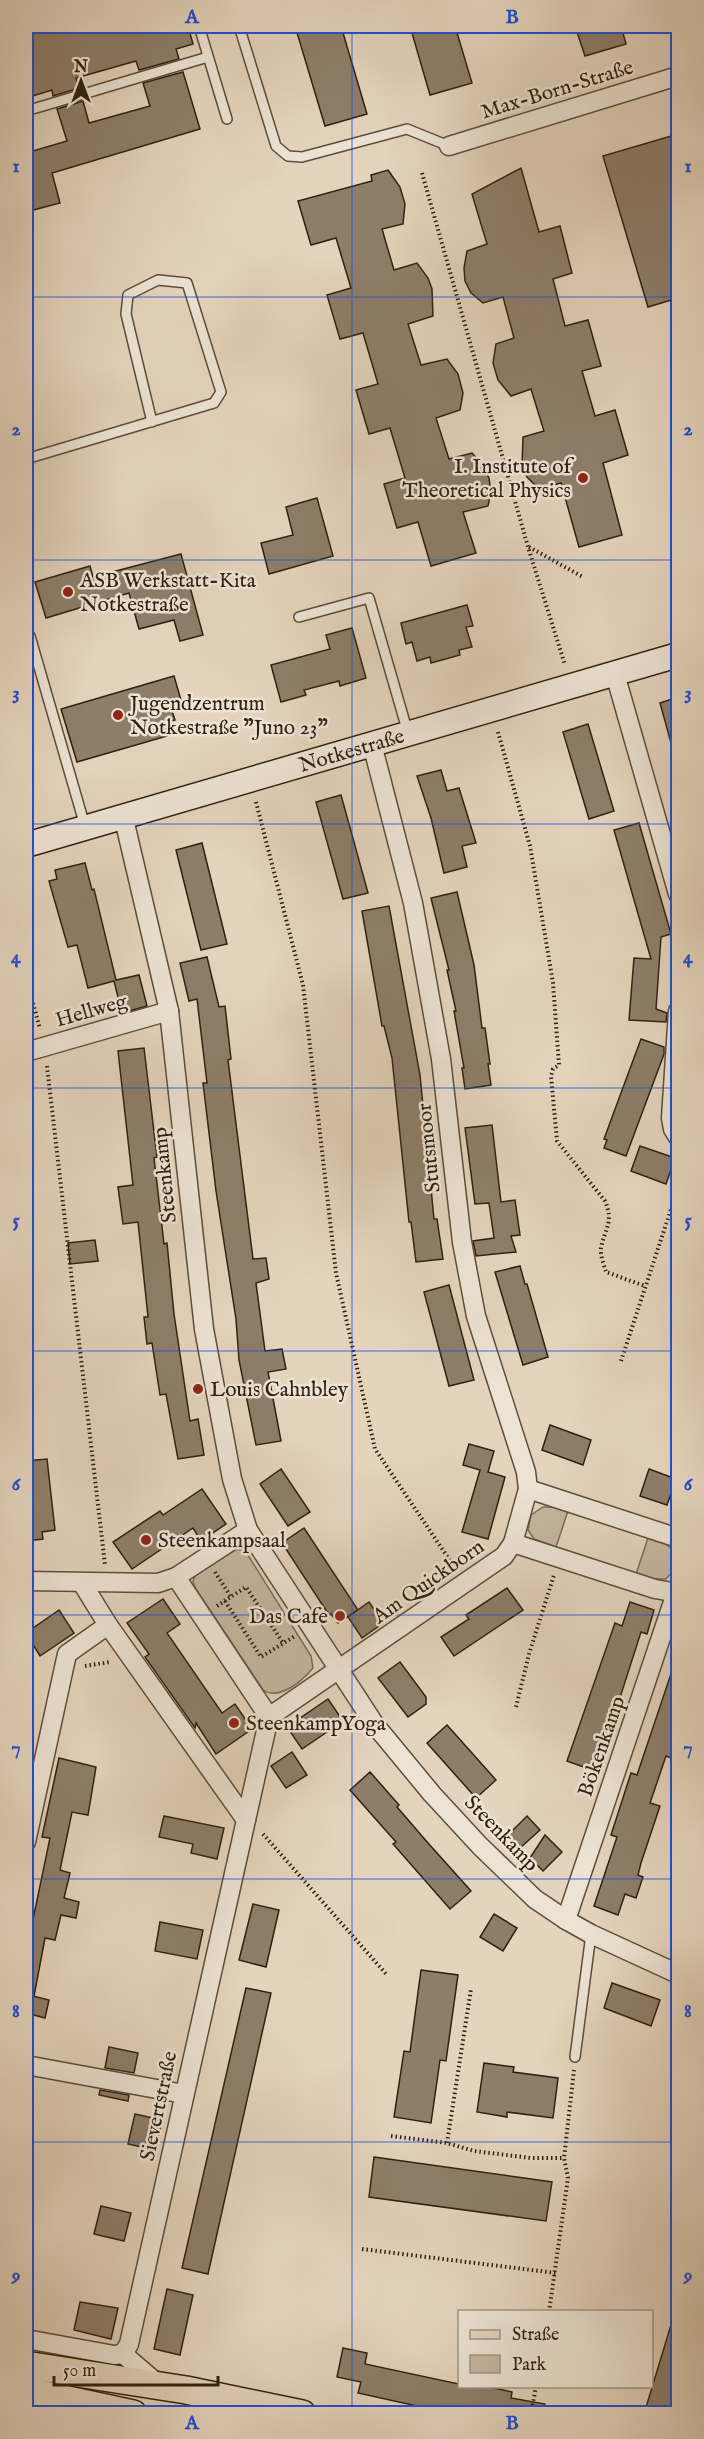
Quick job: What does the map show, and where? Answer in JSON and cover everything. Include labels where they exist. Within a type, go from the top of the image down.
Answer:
[{"type":"main road","points":[[26,2365],[159,2385],[302,2414]]},
{"type":"main road","points":[[26,2391],[132,2414]]},
{"type":"street","name":"Max-Born-Straße","points":[[449,146],[678,76]]},
{"type":"street","name":"Notkestraße","points":[[26,844],[678,655]]},
{"type":"street","points":[[615,675],[678,894]]},
{"type":"street","name":"Stutsmoor","points":[[372,744],[413,903],[441,1059],[462,1242],[476,1316],[520,1451],[528,1489],[513,1543]]},
{"type":"street","name":"Steenkamp","points":[[123,815],[169,1011],[204,1329],[232,1479],[248,1530],[375,1725],[432,1794],[480,1846],[535,1899],[566,1920],[591,1935],[678,1974]]},
{"type":"street","name":"Hellweg","points":[[26,1052],[169,1011]]},
{"type":"street","points":[[678,1011],[671,1118],[673,1129],[678,1137]]},
{"type":"street","points":[[528,1489],[678,1538]]},
{"type":"street","points":[[26,1581],[151,1584],[176,1577],[248,1530]]},
{"type":"street","name":"Am Quickborn","points":[[339,1670],[504,1556],[513,1543],[655,1588],[678,1591]]},
{"type":"street","points":[[176,1577],[270,1717],[339,1670]]},
{"type":"street","points":[[82,1583],[108,1625],[246,1820]]},
{"type":"street","name":"Bökenkamp","points":[[566,1920],[678,1591]]},
{"type":"street","points":[[26,1842],[67,1654],[108,1625]]},
{"type":"street","name":"Sievertstraße","points":[[123,2354],[129,2344],[270,1717]]},
{"type":"street","points":[[26,2065],[184,2094]]},
{"type":"street","points":[[26,2339],[114,2355],[123,2354],[159,2385]]},
{"type":"lane","points":[[199,26],[226,119]]},
{"type":"lane","points":[[239,26],[276,146],[288,156],[302,157],[407,129],[449,146]]},
{"type":"lane","points":[[26,111],[208,57]]},
{"type":"lane","points":[[26,459],[152,422],[214,403],[221,392],[187,283],[158,280],[128,295],[126,314],[152,422]]},
{"type":"lane","points":[[299,617],[369,598],[408,734]]},
{"type":"lane","points":[[30,636],[85,827]]},
{"type":"lane","points":[[575,2057],[591,1935]]},
{"type":"path","points":[[422,173],[528,547],[572,687]]},
{"type":"path","points":[[528,547],[583,576]]},
{"type":"path","points":[[498,732],[530,846],[553,982],[559,1065],[554,1068],[551,1076],[557,1141],[605,1201],[609,1211],[610,1219],[600,1251],[606,1272],[645,1286]]},
{"type":"path","points":[[256,801],[303,985],[336,1273],[375,1449],[465,1583]]},
{"type":"path","points":[[26,976],[45,1047],[107,1583]]},
{"type":"path","points":[[621,1361],[678,1188]]},
{"type":"path","points":[[516,1707],[529,1654],[560,1558]]},
{"type":"path","points":[[214,1571],[231,1597]]},
{"type":"path","points":[[209,1612],[246,1587],[283,1643]]},
{"type":"path","points":[[225,1601],[261,1657],[300,1633]]},
{"type":"path","points":[[64,1669],[133,1659]]},
{"type":"path","points":[[246,1820],[258,1828],[387,1975]]},
{"type":"path","points":[[447,2143],[471,1989]]},
{"type":"path","points":[[549,2310],[568,2178],[564,2158],[575,2057]]},
{"type":"path","points":[[391,2136],[447,2143],[474,2151],[531,2158],[564,2158]]},
{"type":"path","points":[[362,2249],[556,2273]]},
{"type":"path","points":[[531,2414],[536,2388]]},
{"type":"green space","points":[[543,1507],[568,1511],[556,1547],[534,1539],[528,1530],[531,1515]]},
{"type":"green space","points":[[648,1538],[666,1544],[675,1552],[676,1568],[666,1579],[655,1579],[636,1574]]},
{"type":"green space","points":[[235,1549],[242,1550],[248,1555],[311,1656],[313,1668],[297,1684],[283,1691],[269,1693],[263,1690],[193,1582],[195,1575]]},
{"type":"building","points":[[26,26],[188,26],[193,44],[176,49],[179,59],[139,70],[136,61],[76,78],[79,88],[53,96],[52,90],[26,98]]},
{"type":"building","points":[[295,26],[341,26],[367,114],[325,126]]},
{"type":"building","points":[[410,26],[455,26],[472,83],[430,95]]},
{"type":"building","points":[[575,26],[621,26],[626,44],[585,56]]},
{"type":"building","points":[[183,72],[200,129],[52,173],[60,203],[26,212],[26,153],[67,141],[57,109],[83,101],[89,123],[150,106],[143,83]]},
{"type":"building","points":[[678,134],[678,298],[648,307],[603,156]]},
{"type":"building","points":[[521,168],[539,232],[560,226],[572,273],[553,279],[565,326],[588,320],[601,366],[582,371],[595,416],[615,410],[628,455],[603,463],[622,535],[579,547],[561,483],[539,489],[527,477],[522,467],[523,437],[544,431],[531,389],[511,396],[498,380],[493,363],[496,344],[514,338],[503,297],[483,303],[471,293],[465,281],[464,268],[467,251],[487,244],[472,194]]},
{"type":"building","points":[[388,170],[400,187],[405,204],[403,224],[382,229],[394,270],[417,263],[428,278],[432,289],[433,316],[408,324],[421,365],[447,359],[458,374],[463,393],[460,410],[436,418],[449,459],[472,453],[482,464],[489,478],[491,493],[488,506],[463,512],[476,553],[431,566],[418,522],[397,528],[384,484],[405,478],[390,428],[369,434],[356,390],[378,384],[363,333],[340,339],[327,295],[351,288],[336,238],[311,245],[298,201],[372,181],[371,175]]},
{"type":"building","points":[[317,498],[333,556],[269,574],[261,543],[293,535],[286,507]]},
{"type":"building","points":[[181,554],[203,635],[180,641],[174,620],[139,629],[129,593],[46,618],[35,582],[90,566],[93,577]]},
{"type":"building","points":[[467,605],[473,626],[466,627],[472,647],[459,650],[460,655],[431,663],[430,657],[417,661],[412,642],[406,644],[401,623]]},
{"type":"building","points":[[352,628],[366,678],[340,686],[339,681],[304,690],[306,695],[281,702],[271,665],[330,649],[326,635]]},
{"type":"building","name":"Jugendzentrum Notkestraße \"Juno 23\"","points":[[174,676],[183,707],[172,711],[175,720],[163,723],[167,736],[77,762],[61,709]]},
{"type":"building","points":[[678,697],[678,750],[673,750],[660,703]]},
{"type":"building","points":[[588,724],[614,811],[589,819],[563,732]]},
{"type":"building","points":[[441,770],[447,791],[459,788],[476,843],[462,846],[467,867],[444,873],[431,818],[417,776]]},
{"type":"building","points":[[341,795],[368,893],[343,899],[316,802]]},
{"type":"building","points":[[639,823],[671,934],[661,937],[656,1009],[667,1013],[666,1022],[629,1020],[634,958],[651,959],[614,830]]},
{"type":"building","points":[[202,843],[227,944],[201,950],[176,850]]},
{"type":"building","points":[[85,863],[92,890],[94,889],[116,980],[139,975],[147,1006],[122,1013],[114,981],[88,988],[77,945],[68,947],[49,881],[57,879],[55,870]]},
{"type":"building","points":[[457,892],[474,965],[482,1028],[485,1028],[491,1085],[465,1089],[462,1068],[464,1068],[454,1011],[456,1011],[447,970],[449,970],[431,898]]},
{"type":"building","points":[[389,906],[420,1075],[434,1219],[437,1219],[443,1259],[416,1262],[411,1222],[409,1222],[392,1058],[384,1026],[382,1026],[362,911]]},
{"type":"building","points":[[207,957],[219,1007],[225,1006],[231,1059],[228,1060],[253,1259],[266,1258],[269,1279],[256,1283],[265,1351],[282,1349],[286,1369],[268,1372],[281,1441],[256,1445],[239,1360],[236,1319],[216,1191],[203,1083],[207,1083],[197,999],[189,1001],[180,963]]},
{"type":"building","points":[[641,1039],[664,1047],[664,1054],[626,1156],[604,1148],[607,1140],[604,1139]]},
{"type":"building","points":[[144,1048],[157,1157],[154,1158],[164,1244],[167,1243],[174,1314],[190,1421],[198,1419],[204,1455],[178,1459],[166,1394],[160,1395],[152,1343],[147,1344],[144,1317],[148,1317],[138,1222],[123,1224],[118,1187],[133,1185],[118,1051]]},
{"type":"building","points":[[492,1125],[501,1202],[515,1200],[520,1235],[511,1236],[516,1252],[476,1256],[473,1241],[494,1238],[489,1203],[475,1204],[465,1128]]},
{"type":"building","points":[[640,1146],[675,1158],[666,1184],[631,1171]]},
{"type":"building","points":[[95,1240],[98,1261],[70,1264],[68,1243]]},
{"type":"building","points":[[520,1266],[548,1357],[523,1365],[495,1272]]},
{"type":"building","points":[[449,1285],[474,1380],[449,1386],[424,1292]]},
{"type":"building","points":[[550,1425],[591,1440],[583,1465],[542,1450]]},
{"type":"building","points":[[469,1444],[494,1451],[488,1472],[505,1477],[488,1539],[462,1532],[480,1470],[463,1465]]},
{"type":"building","points":[[47,1459],[55,1530],[42,1532],[43,1539],[26,1541],[26,1461]]},
{"type":"building","points":[[281,1469],[310,1512],[288,1526],[260,1484]]},
{"type":"building","points":[[649,1469],[676,1479],[667,1505],[640,1496]]},
{"type":"building","points":[[202,1489],[226,1524],[201,1541],[193,1528],[132,1569],[113,1542],[160,1511],[163,1515]]},
{"type":"building","points":[[304,1528],[358,1610],[338,1623],[331,1614],[329,1615],[282,1543]]},
{"type":"building","points":[[507,1588],[523,1610],[454,1656],[441,1637],[469,1619],[466,1615]]},
{"type":"building","points":[[163,1599],[180,1624],[167,1633],[222,1713],[235,1704],[252,1729],[216,1754],[196,1723],[195,1728],[145,1657],[149,1654],[127,1623]]},
{"type":"building","points":[[369,1602],[383,1623],[362,1638],[348,1617]]},
{"type":"building","points":[[630,1602],[654,1610],[647,1634],[641,1632],[617,1707],[614,1706],[592,1770],[567,1761],[615,1623],[622,1626]]},
{"type":"building","points":[[59,1610],[74,1633],[40,1656],[26,1633]]},
{"type":"building","points":[[400,1662],[426,1697],[426,1704],[408,1717],[378,1678]]},
{"type":"building","points":[[675,1662],[678,1662],[678,1735],[671,1758],[666,1756],[650,1803],[660,1806],[641,1863],[638,1875],[643,1877],[636,1898],[625,1894],[618,1915],[594,1906],[617,1837],[611,1835],[631,1773],[637,1775]]},
{"type":"building","points":[[328,1699],[343,1721],[302,1749],[287,1727]]},
{"type":"building","points":[[447,1725],[496,1780],[476,1798],[427,1743]]},
{"type":"building","points":[[292,1752],[307,1775],[286,1788],[271,1766]]},
{"type":"building","points":[[59,1758],[96,1767],[88,1815],[72,1812],[60,1870],[70,1873],[64,1898],[79,1902],[76,1918],[61,1915],[55,1940],[45,1938],[34,1996],[29,1995],[49,2000],[45,2018],[26,2013],[26,1953],[50,1838],[42,1837]]},
{"type":"building","points":[[370,1772],[399,1805],[397,1807],[471,1891],[450,1909],[393,1844],[396,1842],[350,1790]]},
{"type":"building","points":[[164,1816],[224,1828],[217,1859],[191,1853],[193,1844],[159,1837]]},
{"type":"building","points":[[527,1816],[540,1830],[520,1848],[507,1836]]},
{"type":"building","points":[[545,1835],[562,1852],[543,1871],[530,1858]]},
{"type":"building","points":[[253,1904],[279,1910],[266,1967],[239,1960]]},
{"type":"building","points":[[494,1914],[517,1928],[503,1951],[480,1937]]},
{"type":"building","points":[[160,1922],[203,1930],[197,1959],[155,1951]]},
{"type":"building","points":[[421,1970],[458,1975],[446,2061],[440,2060],[431,2123],[394,2117],[404,2051],[410,2052]]},
{"type":"building","points":[[612,1983],[660,2000],[651,2026],[604,2008]]},
{"type":"building","points":[[246,1988],[271,1993],[208,2274],[182,2268]]},
{"type":"building","points":[[109,2047],[138,2053],[134,2073],[105,2068]]},
{"type":"building","points":[[484,2063],[514,2067],[513,2072],[558,2078],[553,2118],[507,2112],[507,2117],[477,2112]]},
{"type":"building","points":[[100,2090],[129,2095],[128,2101],[99,2095]]},
{"type":"building","points":[[135,2114],[162,2120],[155,2150],[128,2144]]},
{"type":"building","points":[[374,2157],[552,2182],[546,2221],[369,2197]]},
{"type":"building","points":[[101,2206],[131,2213],[124,2241],[94,2234]]},
{"type":"building","points":[[167,2289],[193,2295],[180,2355],[154,2349]]},
{"type":"building","points":[[80,2302],[118,2308],[111,2339],[74,2330]]},
{"type":"building","points":[[674,2315],[678,2316],[678,2395],[673,2414],[644,2414]]},
{"type":"building","points":[[343,2348],[367,2353],[365,2364],[458,2384],[458,2388],[494,2388],[512,2392],[511,2398],[545,2404],[544,2414],[453,2414],[358,2393],[361,2382],[337,2377]]},
{"type":"place","name":"I. Institute of Theoretical Physics","points":[[583,478]]},
{"type":"place","name":"ASB Werkstatt-Kita Notkestraße","points":[[68,592]]},
{"type":"place","name":"Jugendzentrum Notkestraße \"Juno 23\"","points":[[118,715]]},
{"type":"place","name":"Louis Cahnbley","points":[[198,1389]]},
{"type":"place","name":"Steenkampsaal","points":[[146,1540]]},
{"type":"place","name":"Das Cafe","points":[[340,1616]]},
{"type":"place","name":"SteenkampYoga","points":[[234,1723]]}]
